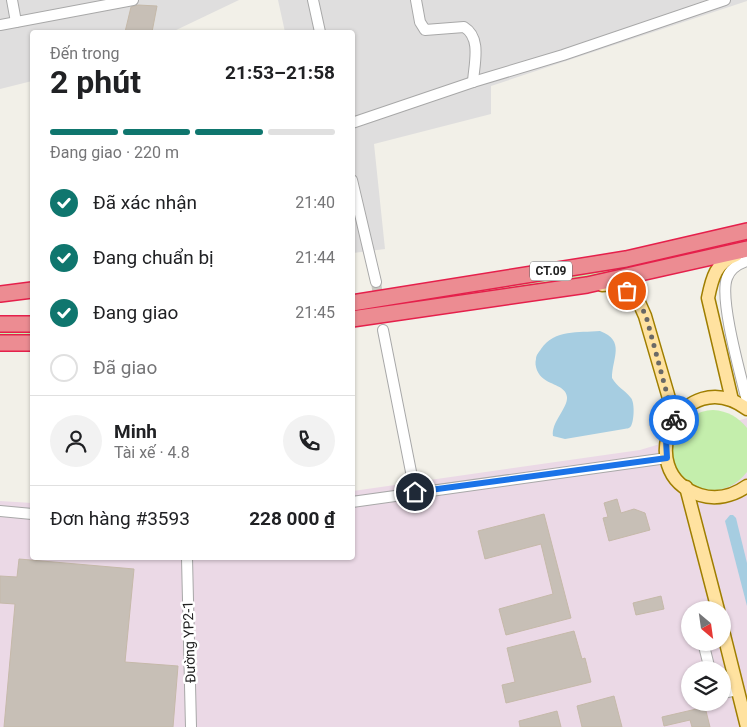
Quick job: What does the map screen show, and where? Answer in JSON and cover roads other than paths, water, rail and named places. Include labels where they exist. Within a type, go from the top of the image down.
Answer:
[{"type":"highway","name":"CT.09","points":[[355,302],[626,259],[747,231]]},
{"type":"highway","name":"CT.09","points":[[355,319],[587,285],[747,250]]},
{"type":"highway","points":[[0,294],[30,290]]},
{"type":"highway","points":[[0,324],[30,324]]},
{"type":"highway","points":[[0,342],[30,343]]},
{"type":"main road","points":[[732,400],[708,298],[711,282],[717,269],[726,259],[747,250]]},
{"type":"main road","points":[[587,285],[615,284],[637,298],[646,316],[675,419]]},
{"type":"main road","points":[[747,409],[732,400],[715,398],[701,400],[688,406],[675,419],[666,440],[667,458],[674,476],[686,488],[698,494],[715,497],[732,494],[747,486]]},
{"type":"main road","points":[[686,488],[716,601]]},
{"type":"main road","points":[[728,651],[747,727]]},
{"type":"street","points":[[12,0],[16,22]]},
{"type":"street","points":[[0,25],[133,0]]},
{"type":"street","points":[[313,0],[320,30]]},
{"type":"street","points":[[416,0],[420,22],[425,30],[464,27],[471,33],[476,43],[473,82]]},
{"type":"street","points":[[355,123],[473,82],[563,55],[725,0]]},
{"type":"street","points":[[355,193],[376,282]]},
{"type":"street","points":[[747,261],[736,266],[731,271],[724,289],[726,308],[747,401]]},
{"type":"street","points":[[383,330],[415,492]]},
{"type":"street","points":[[355,502],[667,458]]},
{"type":"street","points":[[0,511],[30,514]]},
{"type":"street","name":"Đường YP2-1","points":[[187,560],[192,727]]},
{"type":"street","points":[[731,691],[738,690]]},
{"type":"water","points":[[600,331],[608,335],[615,345],[616,351],[612,378],[632,400],[634,412],[631,426],[565,439],[553,436],[554,426],[565,406],[567,397],[564,390],[540,375],[536,365],[537,355],[547,343],[560,335]]},
{"type":"water","points":[[730,515],[736,518],[747,563],[747,606],[725,521]]},
{"type":"tunnel","points":[[376,282],[383,330]]}]
